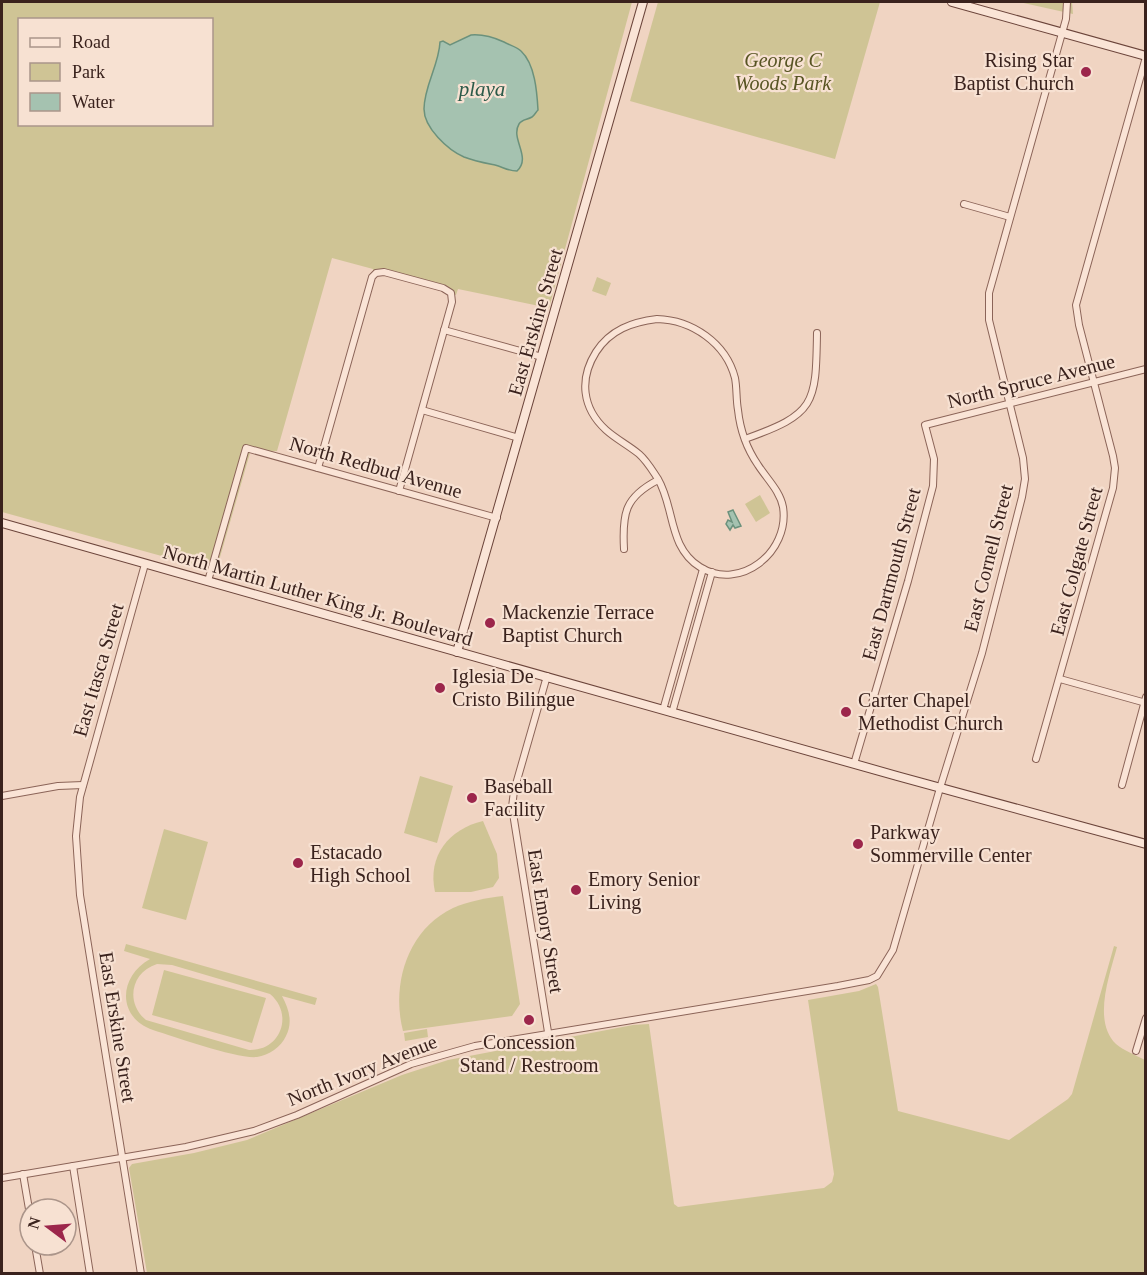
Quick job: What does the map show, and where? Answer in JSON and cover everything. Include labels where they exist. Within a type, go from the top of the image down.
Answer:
[{"type":"main road","name":"East Erskine Street","points":[[457,652],[643,2]]},
{"type":"main road","points":[[952,2],[1146,56]]},
{"type":"main road","name":"North Martin Luther King Jr. Boulevard","points":[[2,523],[672,713],[1146,844]]},
{"type":"street","name":"East Cornell Street","points":[[808,991],[869,980],[877,976],[889,959],[982,653],[1024,488],[1023,458],[989,320],[989,293],[1062,32],[1067,2]]},
{"type":"street","name":"East Colgate Street","points":[[1036,759],[1115,479],[1113,456],[1076,312],[1077,298],[1146,56]]},
{"type":"street","points":[[964,204],[1010,217]]},
{"type":"street","points":[[318,468],[371,281],[376,273],[384,272],[424,282],[451,293],[452,302],[399,491]]},
{"type":"street","points":[[666,320],[693,327],[709,338],[725,356],[734,377],[745,439],[756,462],[780,498],[783,515],[782,532],[773,550],[757,566],[735,573],[712,572],[703,569],[680,546],[674,532],[668,504],[658,480],[639,454],[602,426],[586,399],[584,380],[588,366],[600,347],[621,328],[639,322],[666,320]]},
{"type":"street","points":[[444,330],[542,357]]},
{"type":"street","points":[[745,439],[785,423],[810,401],[815,382],[817,333]]},
{"type":"street","name":"North Spruce Avenue","points":[[926,425],[1146,369]]},
{"type":"street","points":[[422,410],[519,438]]},
{"type":"street","name":"East Dartmouth Street","points":[[855,764],[933,486],[934,459],[926,425]]},
{"type":"street","name":"North Redbud Avenue","points":[[208,581],[246,448],[497,518]]},
{"type":"street","points":[[624,549],[623,523],[630,502],[641,489],[658,480]]},
{"type":"street","name":"East Itasca Street","points":[[83,785],[145,564]]},
{"type":"street","points":[[663,710],[703,569]]},
{"type":"street","points":[[672,713],[712,572]]},
{"type":"street","name":"East Emory Street","points":[[547,676],[514,791],[512,807],[548,1032]]},
{"type":"street","points":[[1060,679],[1145,701],[1122,784]]},
{"type":"street","points":[[2,796],[58,786],[83,785]]},
{"type":"street","name":"East Erskine Street","points":[[83,785],[76,826],[77,873],[141,1274]]},
{"type":"street","name":"North Ivory Avenue","points":[[2,1178],[186,1147],[254,1131],[297,1115],[390,1072],[430,1057],[475,1046],[548,1032],[808,991]]},
{"type":"street","points":[[1136,1051],[1146,1018]]},
{"type":"street","points":[[72,1166],[90,1274]]},
{"type":"street","points":[[23,1174],[27,1197]]},
{"type":"street","points":[[37,1257],[40,1274]]},
{"type":"green space","points":[[2,2],[632,2],[549,308],[458,289],[456,295],[332,258],[277,451],[250,453],[216,571],[2,512]]},
{"type":"green space","name":"George C Woods Park","points":[[658,2],[880,2],[835,159],[630,101]]},
{"type":"green space","points":[[1019,2],[1072,2],[1073,14]]},
{"type":"green space","points":[[597,277],[611,283],[606,296],[592,291]]},
{"type":"green space","points":[[760,495],[770,513],[756,522],[745,504]]},
{"type":"green space","points":[[420,776],[453,786],[437,843],[404,833]]},
{"type":"green space","points":[[483,821],[497,854],[499,878],[493,887],[471,892],[435,892],[434,867],[443,846],[460,830]]},
{"type":"green space","points":[[164,829],[208,842],[186,920],[142,908]]},
{"type":"green space","points":[[503,896],[520,1004],[512,1016],[403,1031],[399,995],[401,978],[406,960],[424,930],[453,908],[465,903]]},
{"type":"green space","points":[[126,944],[317,998],[315,1005],[282,996],[290,1021],[288,1031],[278,1047],[270,1052],[257,1057],[248,1057],[221,1051],[153,1030],[141,1024],[133,1016],[126,996],[128,986],[132,975],[150,959],[124,951]],"holes":[[[157,964],[172,965],[270,994],[281,1011],[282,1021],[276,1038],[260,1049],[249,1050],[146,1020],[139,1013],[133,997],[137,981],[148,968]]]},
{"type":"green space","points":[[1114,946],[1117,947],[1107,983],[1105,1023],[1116,1044],[1145,1060],[1145,1273],[147,1273],[129,1168],[132,1164],[194,1153],[247,1140],[402,1075],[448,1060],[633,1025],[649,1024],[674,1204],[678,1207],[824,1188],[832,1182],[834,1174],[808,1000],[859,991],[876,984],[898,1111],[1009,1140],[1072,1094]]},
{"type":"green space","points":[[164,970],[266,998],[252,1043],[152,1015]]},
{"type":"green space","points":[[427,1029],[428,1037],[405,1041],[404,1033]]},
{"type":"water","name":"playa","points":[[471,35],[492,37],[517,48],[526,57],[532,71],[538,110],[533,116],[519,124],[517,136],[522,160],[517,171],[472,160],[458,154],[438,138],[425,116],[425,100],[440,42],[443,41],[450,45]]},
{"type":"water","points":[[733,510],[741,526],[735,528],[733,525],[730,530],[726,524],[728,520],[732,522],[728,512]]},
{"type":"place","name":"Rising Star Baptist Church","points":[[1086,72]]},
{"type":"place","name":"Mackenzie Terrace Baptist Church","points":[[490,623]]},
{"type":"place","name":"Iglesia De Cristo Bilingue","points":[[440,688]]},
{"type":"place","name":"Carter Chapel Methodist Church","points":[[846,712]]},
{"type":"place","name":"Baseball Facility","points":[[472,798]]},
{"type":"place","name":"Parkway Sommerville Center","points":[[858,844]]},
{"type":"place","name":"Estacado High School","points":[[298,863]]},
{"type":"place","name":"Emory Senior Living","points":[[576,890]]},
{"type":"place","name":"Concession Stand / Restroom","points":[[529,1020]]}]
